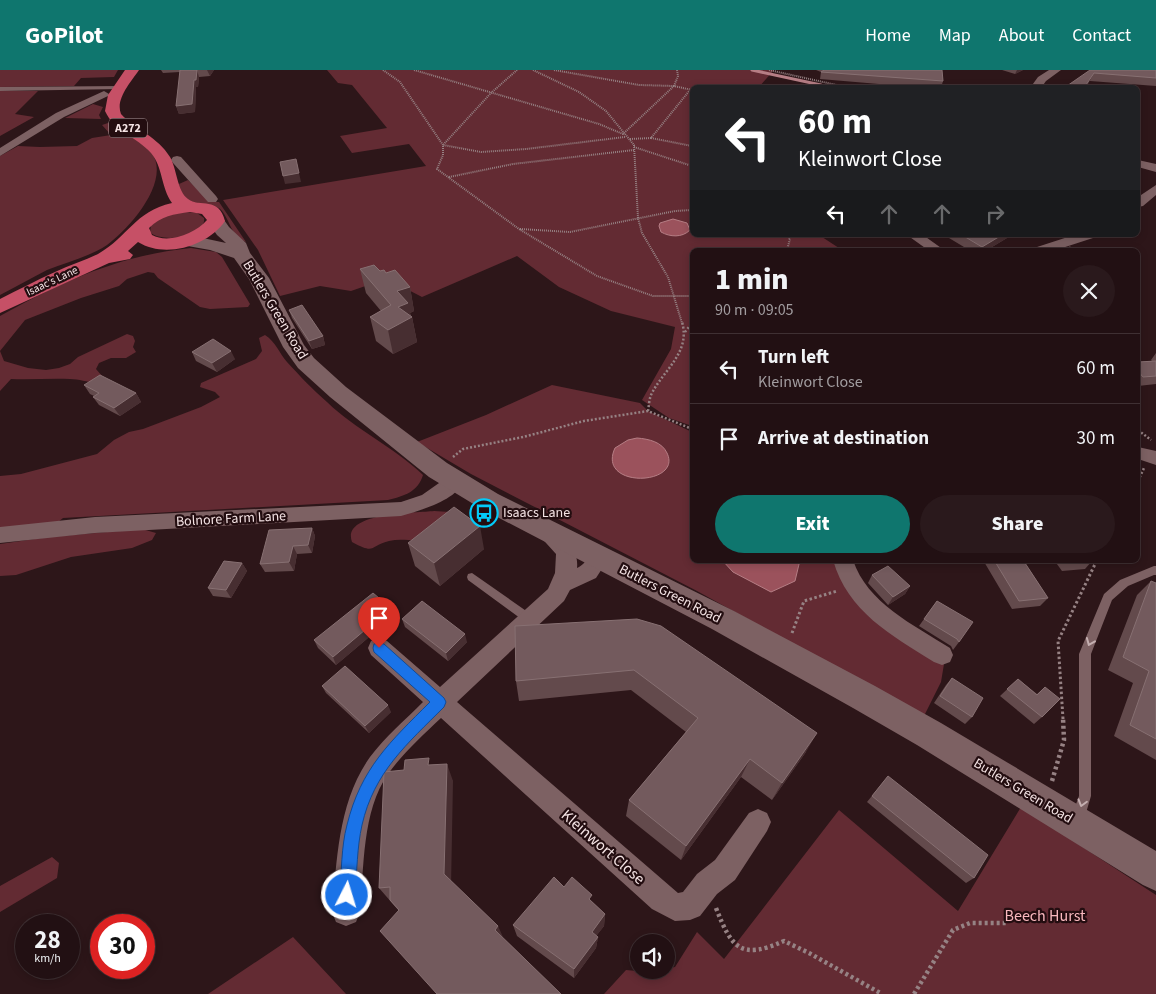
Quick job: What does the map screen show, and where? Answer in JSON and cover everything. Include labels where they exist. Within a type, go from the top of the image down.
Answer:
[{"type":"highway","name":"A272","points":[[132,70],[121,87],[111,109],[113,115],[120,123],[153,145],[165,161],[176,199],[187,207]]},
{"type":"highway","points":[[170,180],[145,223],[141,234],[144,239],[151,242],[180,242]]},
{"type":"highway","points":[[145,223],[167,210],[187,207],[206,209],[216,216],[216,221]]},
{"type":"highway","name":"Isaac's Lane","points":[[104,258],[180,242],[208,232],[216,221]]},
{"type":"highway","name":"Isaac's Lane","points":[[0,307],[104,258],[131,239],[145,223]]},
{"type":"main road","name":"Butlers Green Road","points":[[216,221],[223,231],[237,243],[241,254],[259,278],[294,346],[306,363],[338,392],[447,476],[489,501],[722,620],[864,697],[1156,872]]},
{"type":"main road","name":"Butlers Green Road","points":[[180,242],[213,244],[241,254]]},
{"type":"street","points":[[1032,72],[1038,84],[1056,70]]},
{"type":"street","points":[[0,153],[60,114],[98,99]]},
{"type":"street","points":[[177,160],[212,199]]},
{"type":"street","points":[[1140,164],[1156,168]]},
{"type":"street","points":[[170,180],[193,177]]},
{"type":"street","points":[[1140,201],[1156,189]]},
{"type":"street","points":[[917,237],[934,248]]},
{"type":"street","points":[[1048,248],[1082,237]]},
{"type":"street","points":[[1140,454],[1156,458]]},
{"type":"street","name":"Bolnore Farm Lane","points":[[0,535],[95,526],[401,509],[428,500],[447,476]]},
{"type":"street","points":[[346,912],[354,826],[366,792],[378,767],[396,745],[528,618],[556,594],[564,583],[567,556],[564,550],[541,528]]},
{"type":"street","points":[[564,583],[589,572],[599,558]]},
{"type":"street","points":[[844,563],[853,586],[867,602],[894,624],[942,655]]},
{"type":"street","name":"Kleinwort Close","points":[[379,648],[662,899],[675,907],[690,906],[707,884],[725,870],[758,822]]},
{"type":"lane","points":[[0,89],[121,87]]},
{"type":"lane","points":[[1076,824],[1085,796],[1085,654],[1108,597],[1124,583],[1154,570],[1156,571]]},
{"type":"lane","points":[[472,577],[528,618]]},
{"type":"path","points":[[383,70],[400,82],[443,145],[443,155],[437,170],[519,229],[597,276],[653,296],[674,298],[690,296]]},
{"type":"path","points":[[414,70],[599,124],[623,134]]},
{"type":"path","points":[[443,145],[490,93],[517,70]]},
{"type":"path","points":[[533,70],[579,92],[606,111],[634,149],[638,218],[642,233],[668,277],[685,332],[684,348],[651,396],[648,412]]},
{"type":"path","points":[[554,70],[639,85],[674,86],[690,90]]},
{"type":"path","points":[[623,134],[674,86],[678,76],[677,70]]},
{"type":"path","points":[[769,70],[836,85]]},
{"type":"path","points":[[651,138],[690,92]]},
{"type":"path","points":[[443,145],[481,152],[526,149],[626,137]]},
{"type":"path","points":[[629,140],[651,138],[690,146]]},
{"type":"path","points":[[448,178],[513,164],[634,149],[690,165]]},
{"type":"path","points":[[519,229],[570,232],[675,211],[690,210]]},
{"type":"path","points":[[685,332],[690,326]]},
{"type":"path","points":[[447,476],[463,449],[523,437],[584,421],[648,412],[690,428]]},
{"type":"path","points":[[1140,431],[1156,443]]},
{"type":"path","points":[[1045,804],[1064,740],[1058,641],[1094,563]]},
{"type":"path","points":[[792,635],[795,620],[804,601],[853,586]]},
{"type":"path","points":[[702,891],[714,902],[724,930],[737,947],[748,951],[762,950],[784,941],[882,994]]},
{"type":"path","points":[[914,994],[953,930],[970,923],[1008,922]]},
{"type":"green space","points":[[0,70],[118,70],[114,77],[81,78],[74,86],[0,87]]},
{"type":"green space","points":[[327,70],[774,70],[761,85],[690,85],[690,237],[822,237],[839,248],[690,248],[690,425],[669,418],[642,400],[671,349],[675,327],[611,311],[559,287],[517,256],[422,297],[395,283],[377,282],[351,291],[320,286],[280,296],[258,250],[223,200],[426,166],[409,144],[352,153],[340,136],[387,128],[352,85],[338,83]]},
{"type":"green space","points":[[0,91],[38,91],[15,114],[34,117],[0,136]]},
{"type":"green space","points":[[93,104],[103,107],[99,115],[101,119],[65,118]]},
{"type":"green space","points":[[108,123],[138,139],[152,153],[156,165],[156,177],[152,191],[145,204],[126,228],[107,245],[85,256],[47,270],[0,295],[0,156],[18,146],[77,146],[92,138],[111,135],[102,125]]},
{"type":"green space","points":[[188,180],[210,202],[219,202],[246,242],[236,235],[219,208],[186,200],[180,193],[179,184]]},
{"type":"green space","points":[[184,212],[197,213],[204,218],[203,225],[199,230],[183,237],[173,238],[156,236],[150,232],[151,225],[164,216]]},
{"type":"green space","points":[[191,248],[216,252],[222,257],[250,304],[248,307],[210,309],[200,307],[158,278],[154,273],[148,272],[127,279],[119,286],[81,298],[25,320],[0,351],[0,316],[69,281],[92,272],[140,257],[165,252]]},
{"type":"green space","points":[[127,334],[133,336],[135,341],[133,347],[136,352],[126,358],[111,358],[99,363],[96,369],[102,376],[101,382],[70,379],[11,379],[0,391],[0,351],[4,361],[28,368],[46,370],[70,364],[78,357]]},
{"type":"green space","points":[[265,335],[301,377],[338,412],[400,456],[423,475],[418,486],[405,495],[388,500],[63,518],[58,522],[0,529],[0,476],[21,474],[97,454],[114,440],[129,432],[143,429],[201,407],[220,397],[215,392],[200,387],[201,383],[256,359],[262,351],[259,338]]},
{"type":"green space","points":[[552,385],[640,403],[648,411],[690,431],[690,563],[839,563],[944,664],[941,682],[924,716],[697,591],[471,474],[417,442],[486,415]]},
{"type":"green space","points":[[434,511],[450,512],[417,541],[392,540],[369,549],[352,542],[352,532],[358,525],[368,520],[382,516]]},
{"type":"green space","points":[[142,529],[156,533],[152,540],[132,548],[71,557],[16,575],[0,576],[0,544],[49,537]]},
{"type":"green space","name":"Beech Hurst","points":[[1021,807],[1156,895],[1156,994],[604,994],[626,970],[630,970],[630,979],[675,979],[675,967],[697,932],[724,959],[839,810],[958,911]]},
{"type":"green space","points":[[52,857],[59,863],[57,878],[0,912],[0,886]]},
{"type":"green space","points":[[293,937],[346,994],[208,994]]},
{"type":"shaded area","points":[[673,219],[687,223],[690,230],[687,233],[676,236],[661,232],[660,223]]},
{"type":"shaded area","points":[[637,438],[655,442],[665,449],[669,464],[663,472],[653,477],[640,478],[627,476],[617,471],[612,461],[615,448],[628,440]]},
{"type":"shaded area","points":[[725,563],[799,563],[795,581],[771,592],[733,572]]},
{"type":"building","points":[[180,70],[197,70],[196,80],[194,80],[192,104],[176,106]]},
{"type":"building","points":[[824,70],[942,70],[943,81],[821,72]]},
{"type":"building","points":[[1090,70],[1156,70],[1156,78],[1094,73],[1086,85],[1068,85]]},
{"type":"building","points":[[296,159],[299,173],[283,176],[280,162]]},
{"type":"building","points":[[965,237],[999,237],[982,247]]},
{"type":"building","points":[[374,265],[380,271],[384,270],[386,273],[395,270],[410,287],[397,291],[408,303],[398,307],[412,317],[388,330],[370,317],[391,305],[360,269]]},
{"type":"building","points":[[302,305],[323,336],[309,341],[289,310]]},
{"type":"building","points":[[213,339],[231,351],[212,363],[192,352]]},
{"type":"building","points":[[1156,361],[1156,376],[1143,377],[1140,373],[1140,362]]},
{"type":"building","points":[[100,375],[136,393],[114,408],[93,397],[99,393],[84,385]]},
{"type":"building","points":[[454,507],[480,526],[434,563],[408,543]]},
{"type":"building","points":[[312,528],[308,545],[293,546],[289,562],[260,564],[269,530]]},
{"type":"building","points":[[224,561],[242,563],[226,590],[208,588]]},
{"type":"building","points":[[996,563],[1025,563],[1048,598],[1019,601]]},
{"type":"building","points":[[888,566],[910,586],[893,597],[872,575]]},
{"type":"building","points":[[1151,581],[1156,583],[1156,739],[1130,725],[1149,671],[1123,657]]},
{"type":"building","points":[[373,593],[391,608],[333,657],[314,640]]},
{"type":"building","points":[[422,601],[465,634],[446,653],[402,619]]},
{"type":"building","points":[[937,601],[973,622],[959,642],[924,619]]},
{"type":"building","points":[[637,619],[661,626],[817,733],[782,783],[750,759],[686,846],[629,800],[698,718],[634,670],[516,681],[515,626]]},
{"type":"building","points":[[345,666],[388,705],[365,726],[322,686]]},
{"type":"building","points":[[952,678],[983,698],[972,717],[940,696]]},
{"type":"building","points":[[1018,679],[1037,695],[1045,687],[1060,699],[1042,717],[1007,689]]},
{"type":"building","points":[[429,758],[428,765],[447,764],[444,874],[498,926],[495,930],[561,994],[437,994],[380,931],[399,910],[390,900],[390,887],[379,888],[384,772],[404,770],[405,760]]},
{"type":"building","points":[[888,776],[988,855],[974,878],[872,796]]},
{"type":"building","points":[[554,877],[564,887],[572,877],[592,895],[589,899],[605,914],[592,932],[598,937],[574,969],[513,925]]},
{"type":"waterway","points":[[752,70],[821,85]]},
{"type":"place","name":"Isaacs Lane","points":[[484,513]]},
{"type":"route","points":[[347,895],[354,826],[366,792],[378,767],[396,745],[440,702],[379,648]]}]
